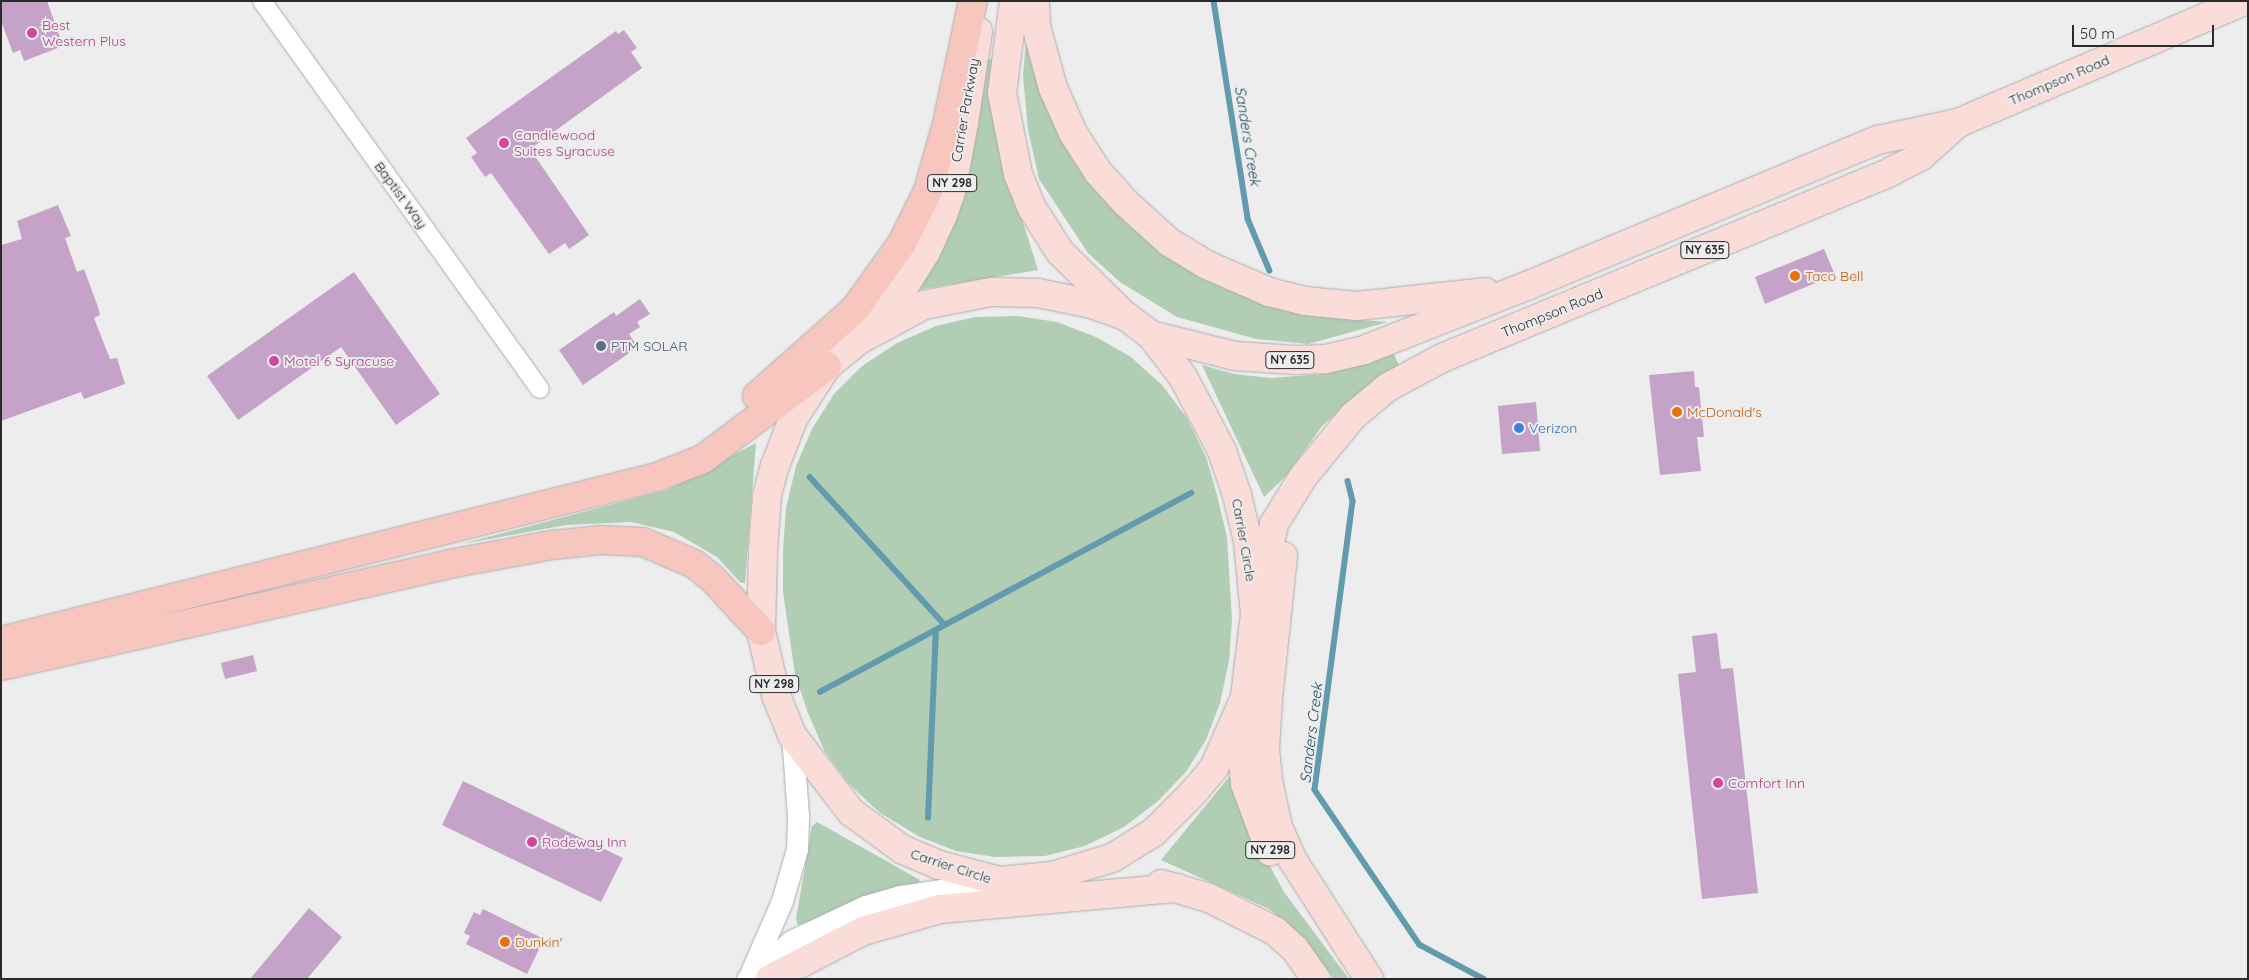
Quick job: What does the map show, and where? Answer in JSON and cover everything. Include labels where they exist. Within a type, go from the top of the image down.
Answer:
[{"type":"highway","points":[[657,477],[836,330],[855,309],[902,243],[928,191],[948,124],[973,1]]},
{"type":"highway","points":[[1,641],[117,610],[537,510],[657,477],[703,459],[827,366]]},
{"type":"highway","points":[[1,666],[449,564],[552,545],[629,539],[671,552],[694,564],[713,579],[762,631]]},
{"type":"highway","points":[[1,628],[117,610]]},
{"type":"highway","points":[[1,678],[121,638]]},
{"type":"main road","name":"Carrier Parkway","points":[[859,340],[907,282],[926,252],[943,215],[951,192],[964,123],[981,1]]},
{"type":"main road","name":"NY 298","points":[[1014,1],[1002,93],[1018,174],[1032,208],[1060,252],[1126,317]]},
{"type":"main road","points":[[1035,1],[1036,26],[1053,88],[1073,133],[1098,172],[1126,203],[1169,242],[1206,265],[1269,292],[1305,301],[1357,306],[1423,301],[1529,286]]},
{"type":"main road","name":"Thompson Road","points":[[1151,335],[1236,356],[1296,360],[1326,358],[1364,350],[1529,286],[1878,140],[1958,123],[2244,1]]},
{"type":"main road","name":"Thompson Road","points":[[1255,614],[1274,524],[1303,477],[1353,416],[1410,373],[1890,172],[1921,156],[1958,123]]},
{"type":"main road","name":"Carrier Circle","points":[[991,292],[1038,293],[1092,304],[1126,317],[1151,335],[1188,385],[1222,450],[1237,495],[1248,541],[1255,614],[1245,697],[1214,768],[1154,832],[1112,858],[1052,876],[1000,881],[939,865],[903,850],[851,812],[792,735],[776,695],[762,631],[763,550],[767,495],[775,466],[793,419],[827,366],[859,340],[924,305],[991,292]]},
{"type":"main road","points":[[1303,477],[1284,550],[1268,699],[1265,750],[1268,781],[1278,827],[1292,858],[1369,979]]},
{"type":"main road","name":"NY 298","points":[[1245,697],[1242,753],[1245,784],[1262,833],[1292,893],[1358,979]]},
{"type":"main road","name":"NY 298","points":[[1052,876],[1114,876],[1177,888],[1209,898],[1274,931],[1295,949],[1316,979]]},
{"type":"main road","points":[[755,978],[863,931],[940,909],[1177,888]]},
{"type":"street","name":"Baptist Way","points":[[262,1],[540,389]]},
{"type":"street","points":[[755,978],[782,901],[797,849],[798,816],[792,735]]},
{"type":"street","points":[[755,978],[791,941],[865,906],[902,896],[1000,881]]},
{"type":"green space","points":[[1026,42],[1041,89],[1081,168],[1129,225],[1171,258],[1226,289],[1276,307],[1320,317],[1388,322],[1308,344],[1256,339],[1177,317],[1120,282],[1088,253],[1039,179],[1028,130],[1023,75]]},
{"type":"green space","points":[[980,58],[995,60],[1011,184],[1038,270],[911,291]]},
{"type":"green space","points":[[1018,316],[1057,322],[1096,337],[1131,357],[1162,385],[1187,418],[1206,457],[1227,537],[1232,620],[1229,661],[1220,703],[1206,740],[1186,772],[1157,802],[1124,827],[1085,846],[1045,856],[995,857],[956,851],[920,837],[880,813],[849,784],[825,752],[808,713],[795,674],[783,592],[783,549],[786,508],[796,466],[812,429],[834,394],[862,366],[897,343],[936,326],[975,317]]},
{"type":"green space","points":[[1394,354],[1400,368],[1372,383],[1322,426],[1287,475],[1264,497],[1202,365],[1234,374],[1270,378],[1325,374]]},
{"type":"green space","points":[[756,443],[745,583],[741,583],[717,557],[674,532],[631,522],[566,525],[461,544],[667,490]]},
{"type":"green space","points":[[1229,777],[1236,779],[1265,857],[1284,892],[1349,979],[1334,979],[1300,936],[1269,909],[1161,860]]},
{"type":"green space","points":[[817,822],[920,880],[916,887],[798,925],[796,919],[812,826]]},
{"type":"building","name":"Best Western Plus","points":[[1,1],[47,1],[63,46],[24,61],[20,50],[13,53],[1,21]]},
{"type":"building","name":"Candlewood Suites Syracuse","points":[[624,30],[637,48],[631,52],[642,68],[530,149],[589,235],[569,249],[565,243],[549,254],[491,173],[485,177],[471,157],[477,153],[466,138],[616,31],[618,34]]},
{"type":"building","points":[[58,205],[71,236],[65,238],[77,272],[84,269],[98,307],[100,315],[94,318],[110,359],[117,358],[125,384],[84,399],[81,392],[1,421],[1,245],[22,239],[17,221]]},
{"type":"building","name":"Taco Bell","points":[[1824,249],[1835,275],[1765,304],[1755,277]]},
{"type":"building","name":"Motel 6 Syracuse","points":[[354,272],[440,394],[396,425],[341,347],[238,420],[207,376]]},
{"type":"building","points":[[640,299],[650,314],[637,322],[640,327],[629,334],[638,347],[583,385],[559,350],[614,312],[616,316]]},
{"type":"building","name":"McDonald's","points":[[1694,371],[1695,387],[1699,387],[1704,437],[1697,437],[1701,471],[1660,475],[1649,375]]},
{"type":"building","name":"Verizon","points":[[1536,402],[1540,451],[1502,454],[1498,406]]},
{"type":"building","name":"Comfort Inn","points":[[1717,633],[1721,669],[1733,668],[1758,893],[1702,899],[1678,674],[1696,672],[1692,636]]},
{"type":"building","points":[[253,655],[257,671],[225,679],[221,663]]},
{"type":"building","name":"Rodeway Inn","points":[[463,781],[623,858],[601,902],[442,825]]},
{"type":"building","points":[[309,908],[342,937],[307,979],[250,979]]},
{"type":"building","name":"Dunkin'","points":[[483,909],[544,939],[527,974],[466,944],[470,936],[464,933],[474,912],[480,915]]},
{"type":"waterway","name":"Sanders Creek","points":[[1214,1],[1248,219],[1270,271]]},
{"type":"waterway","points":[[810,477],[945,625]]},
{"type":"waterway","name":"Sanders Creek","points":[[1348,481],[1353,501],[1315,790],[1420,945],[1484,979]]},
{"type":"waterway","points":[[820,692],[1191,493]]},
{"type":"waterway","points":[[928,818],[936,630]]},
{"type":"place","name":"Best Western Plus","points":[[32,33]]},
{"type":"place","name":"Candlewood Suites Syracuse","points":[[504,143]]},
{"type":"place","name":"Taco Bell","points":[[1795,276]]},
{"type":"place","name":"PTM SOLAR","points":[[601,346]]},
{"type":"place","name":"Motel 6 Syracuse","points":[[274,361]]},
{"type":"place","name":"McDonald's","points":[[1677,412]]},
{"type":"place","name":"Verizon","points":[[1519,428]]},
{"type":"place","name":"Comfort Inn","points":[[1718,783]]},
{"type":"place","name":"Rodeway Inn","points":[[532,842]]},
{"type":"place","name":"Dunkin'","points":[[505,942]]}]
